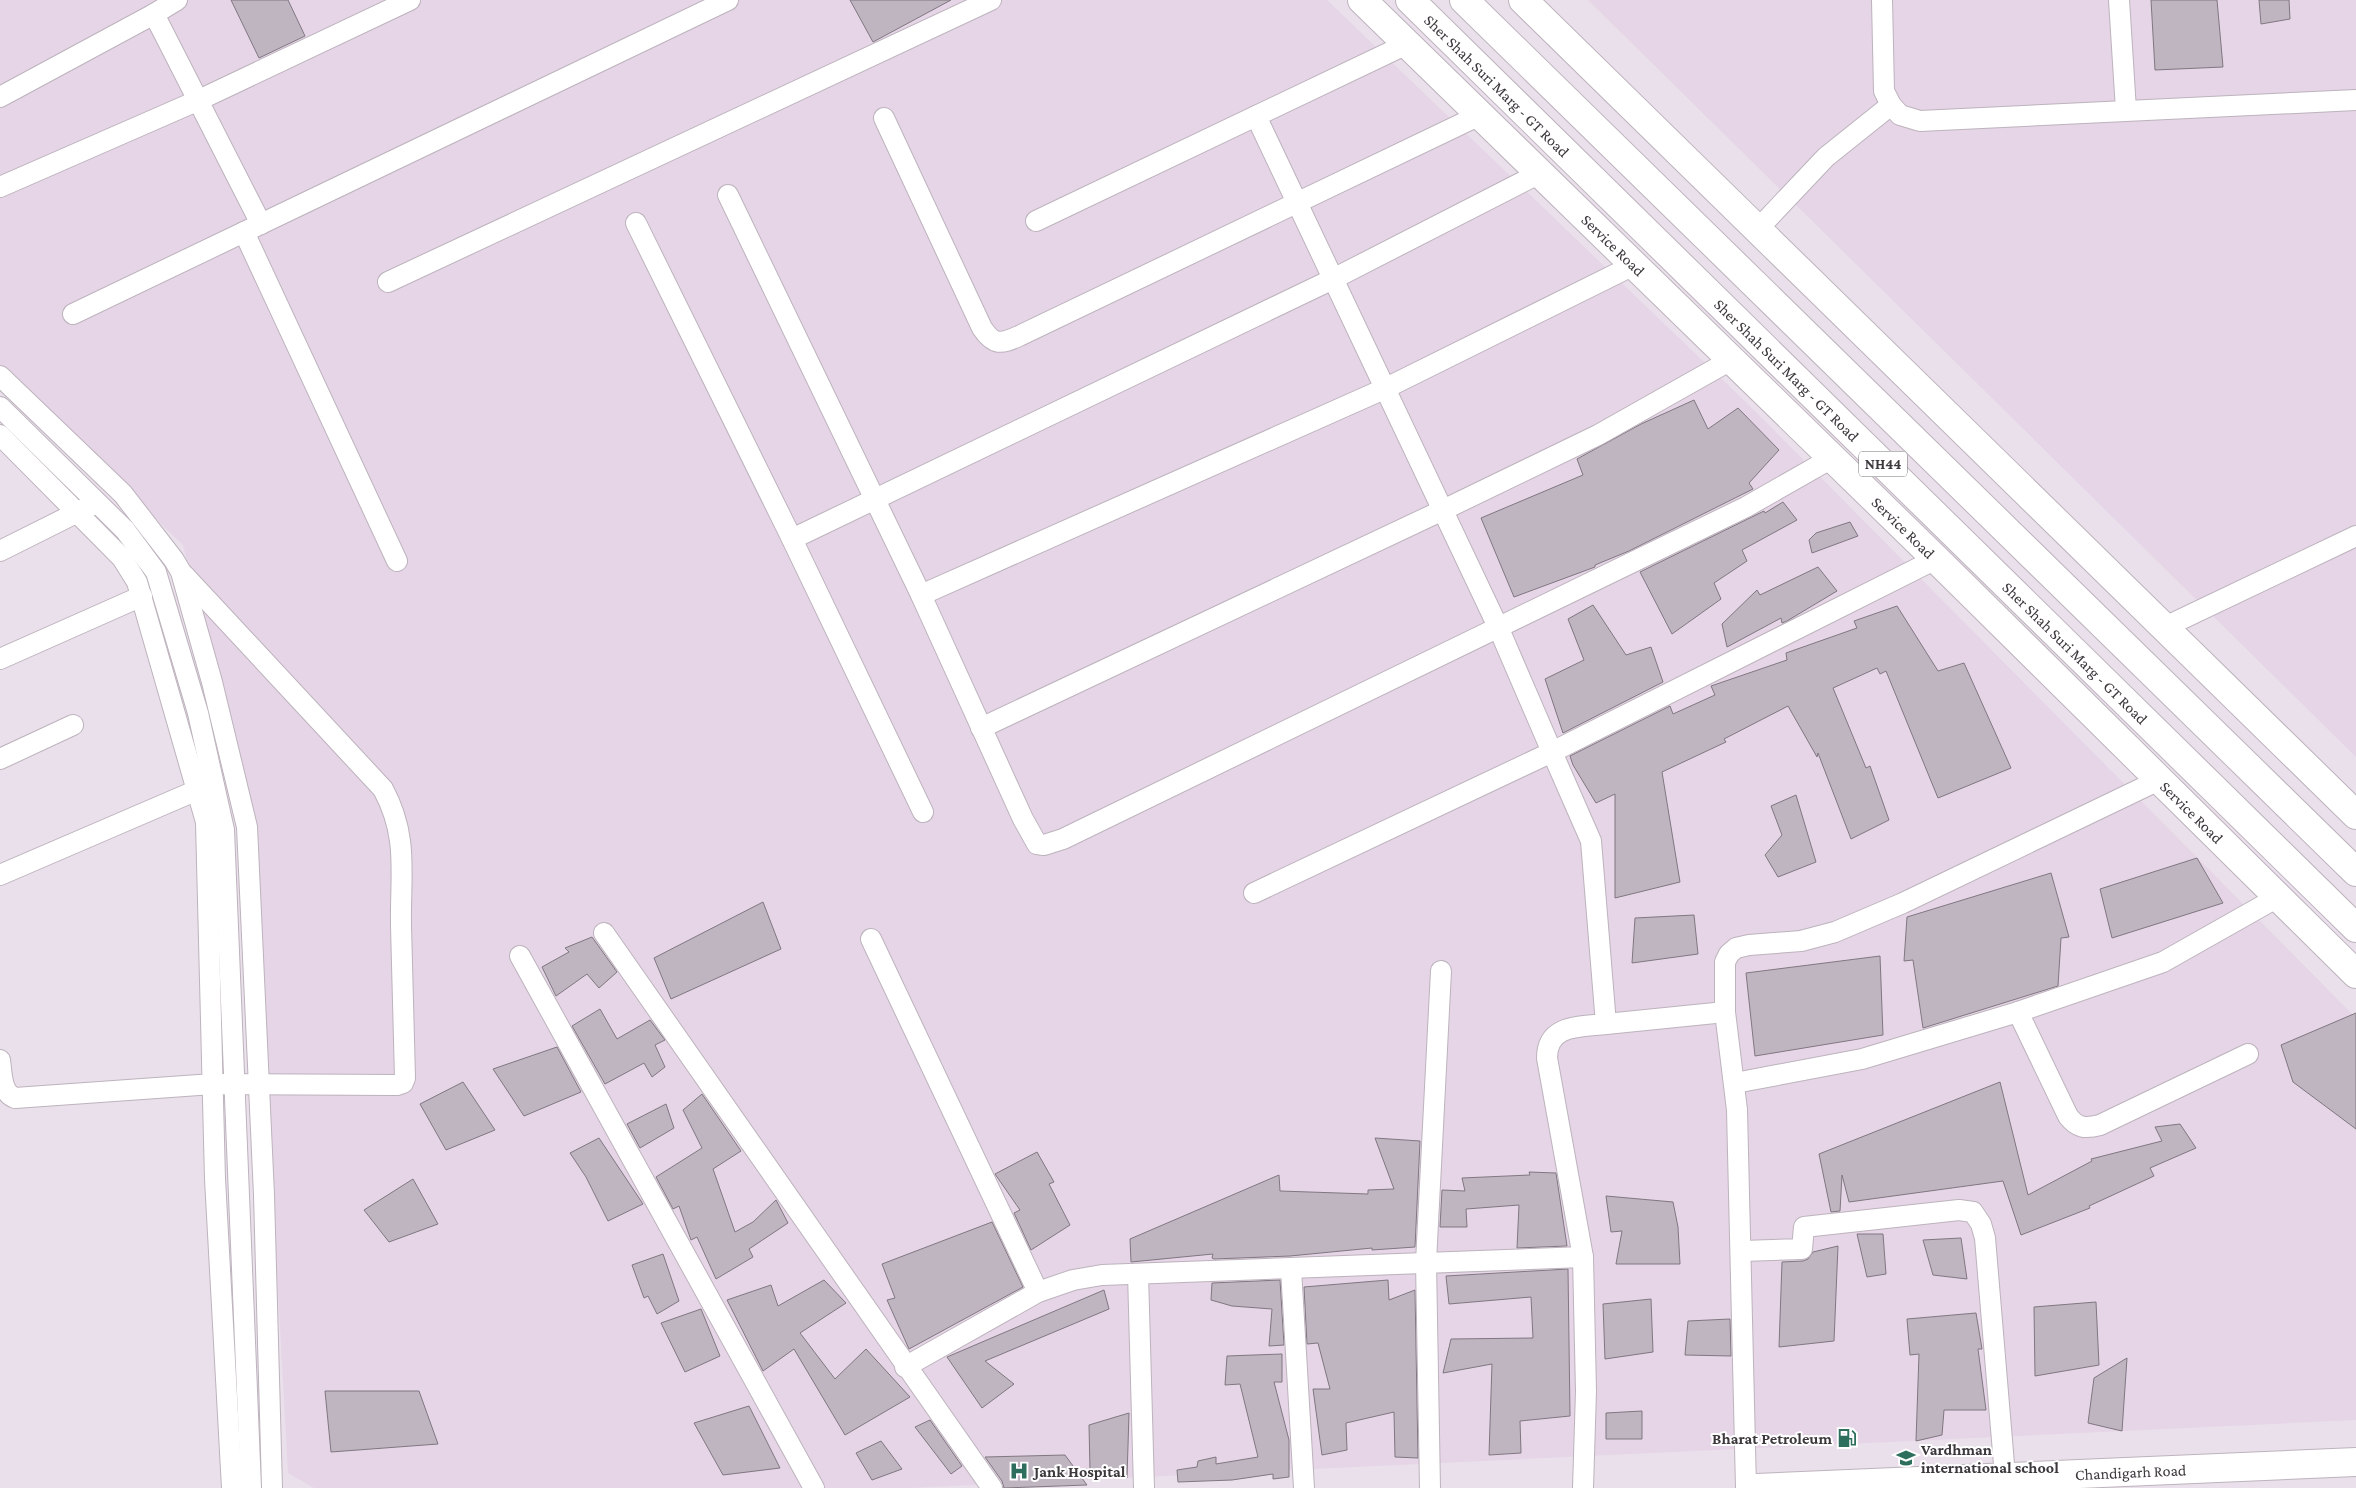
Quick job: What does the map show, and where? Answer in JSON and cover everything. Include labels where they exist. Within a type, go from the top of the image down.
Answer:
[{"type":"main road","name":"Service Road","points":[[1362,0],[1936,559],[2356,974]]},
{"type":"main road","name":"Sher Shah Suri Marg - GT Road","points":[[1410,0],[2356,928]]},
{"type":"main road","name":"NH44","points":[[1464,0],[2356,872]]},
{"type":"main road","points":[[1531,3],[1758,230],[2356,815]]},
{"type":"main road","name":"Chandigarh Road","points":[[1756,1488],[2356,1462]]},
{"type":"street","points":[[0,97],[177,0]]},
{"type":"street","points":[[0,187],[199,100],[410,0]]},
{"type":"street","points":[[73,314],[728,0]]},
{"type":"street","points":[[388,282],[991,0]]},
{"type":"street","points":[[1882,0],[1884,91],[1891,105],[1900,115],[1920,121],[2356,100]]},
{"type":"street","points":[[2120,0],[2126,110]]},
{"type":"street","points":[[154,14],[199,100],[252,228],[398,561]]},
{"type":"street","points":[[1036,221],[1407,44]]},
{"type":"street","points":[[1758,230],[1826,158],[1891,105]]},
{"type":"street","points":[[884,118],[982,328],[992,341],[1007,342],[1480,115]]},
{"type":"street","points":[[1256,116],[1499,629],[1591,840],[1606,1024]]},
{"type":"street","points":[[792,539],[1333,279],[1540,173]]},
{"type":"street","points":[[728,194],[921,595],[1031,836],[1037,844],[1044,845],[1063,839],[1499,629],[1746,507],[1832,458]]},
{"type":"street","points":[[636,223],[792,539],[923,812]]},
{"type":"street","points":[[921,595],[1384,389],[1634,265]]},
{"type":"street","points":[[981,728],[1443,510],[1598,434],[1731,360]]},
{"type":"street","points":[[0,376],[123,494],[178,566],[383,789],[394,810],[400,834],[405,1078],[403,1083],[397,1085],[212,1084],[15,1098],[9,1096],[5,1091],[0,1060]]},
{"type":"street","points":[[0,408],[125,530],[156,572],[198,712],[206,786],[212,1084],[232,1488]]},
{"type":"street","points":[[0,435],[122,558],[140,589],[206,786],[224,830],[236,1085],[251,1488]]},
{"type":"street","points":[[0,551],[98,502]]},
{"type":"street","points":[[2165,627],[2356,536]]},
{"type":"street","points":[[1254,893],[1552,752],[1936,559]]},
{"type":"street","points":[[0,659],[140,589],[156,572],[178,566]]},
{"type":"street","points":[[178,566],[212,682],[247,827],[264,1195],[272,1488]]},
{"type":"street","points":[[0,759],[73,725]]},
{"type":"street","points":[[1746,1488],[1742,1251],[1735,1083],[1726,1012],[1725,962],[1729,954],[1736,948],[1749,945],[1801,941],[1835,932],[1903,903],[2159,780]]},
{"type":"street","points":[[0,875],[206,786]]},
{"type":"street","points":[[1735,1083],[1862,1059],[2018,1012],[2163,962],[2278,897]]},
{"type":"street","points":[[604,933],[905,1367],[992,1488]]},
{"type":"street","points":[[871,939],[1038,1292]]},
{"type":"street","points":[[520,956],[814,1488]]},
{"type":"street","points":[[1430,1488],[1426,1262],[1441,970]]},
{"type":"street","points":[[1582,1488],[1586,1390],[1583,1257],[1547,1058],[1547,1046],[1555,1034],[1567,1029],[1726,1012]]},
{"type":"street","points":[[2018,1012],[2068,1116],[2074,1123],[2084,1128],[2100,1126],[2248,1054]]},
{"type":"street","points":[[1742,1251],[1802,1248],[1804,1227],[1959,1210],[1973,1212],[1981,1224],[1985,1238],[2005,1476]]},
{"type":"street","points":[[905,1367],[1038,1292],[1073,1280],[1102,1275],[1583,1257]]},
{"type":"street","points":[[1291,1269],[1304,1488]]},
{"type":"street","points":[[1138,1274],[1144,1488]]},
{"type":"shaded area","points":[[0,0],[1327,0],[1752,408],[2356,1018],[2356,1420],[909,1488],[314,1488],[288,1473],[252,817],[183,545],[0,369]]},
{"type":"shaded area","points":[[1588,0],[2356,0],[2356,757]]},
{"type":"building","points":[[231,0],[288,0],[305,36],[259,58]]},
{"type":"building","points":[[850,0],[951,0],[873,42]]},
{"type":"building","points":[[2151,0],[2217,0],[2223,67],[2155,70]]},
{"type":"building","points":[[2259,0],[2289,0],[2290,19],[2261,24]]},
{"type":"building","points":[[1694,400],[1708,429],[1738,408],[1779,450],[1749,483],[1753,489],[1629,551],[1595,565],[1595,567],[1514,597],[1481,518],[1583,475],[1577,459],[1641,424]]},
{"type":"building","points":[[1783,502],[1797,520],[1742,550],[1747,561],[1714,583],[1721,599],[1672,634],[1640,572],[1764,511],[1765,513]]},
{"type":"building","points":[[1850,522],[1858,536],[1812,553],[1809,540],[1816,533]]},
{"type":"building","points":[[1818,567],[1837,591],[1787,621],[1782,623],[1781,618],[1727,647],[1722,624],[1757,590],[1760,595]]},
{"type":"building","points":[[1593,605],[1626,655],[1651,647],[1663,682],[1563,733],[1545,679],[1584,660],[1568,619]]},
{"type":"building","points":[[1897,606],[1938,671],[1964,663],[2011,768],[1938,798],[1886,671],[1880,674],[1877,668],[1833,688],[1866,768],[1870,766],[1889,820],[1851,839],[1818,753],[1817,757],[1788,706],[1724,739],[1726,742],[1662,772],[1680,882],[1615,898],[1615,794],[1596,803],[1573,765],[1570,756],[1670,706],[1673,714],[1715,695],[1711,686],[1787,660],[1786,653],[1857,628],[1854,621]]},
{"type":"building","points":[[1796,795],[1816,862],[1778,877],[1765,855],[1782,835],[1771,806]]},
{"type":"building","points":[[2197,858],[2223,903],[2112,938],[2100,889]]},
{"type":"building","points":[[2051,873],[2069,937],[2061,938],[2058,986],[1923,1028],[1913,960],[1904,961],[1907,917]]},
{"type":"building","points":[[763,902],[781,949],[671,999],[654,958]]},
{"type":"building","points":[[1694,915],[1698,954],[1632,963],[1635,918]]},
{"type":"building","points":[[592,937],[617,972],[599,988],[587,974],[556,996],[542,967],[569,952],[565,948]]},
{"type":"building","points":[[1880,956],[1883,1035],[1755,1056],[1746,973]]},
{"type":"building","points":[[600,1009],[617,1039],[650,1020],[665,1040],[655,1045],[665,1067],[652,1077],[644,1063],[605,1084],[572,1026]]},
{"type":"building","points":[[2356,1013],[2356,1129],[2293,1082],[2281,1045]]},
{"type":"building","points":[[557,1047],[581,1092],[524,1116],[493,1069]]},
{"type":"building","points":[[463,1082],[495,1130],[446,1150],[420,1104]]},
{"type":"building","points":[[2000,1082],[2028,1195],[2092,1161],[2091,1159],[2162,1141],[2155,1127],[2180,1124],[2196,1148],[2150,1168],[2154,1176],[2089,1206],[2090,1208],[2021,1235],[2003,1181],[1849,1202],[1842,1175],[1840,1211],[1831,1212],[1819,1154]]},
{"type":"building","points":[[702,1094],[741,1151],[713,1169],[735,1232],[753,1222],[776,1200],[788,1223],[749,1249],[753,1257],[716,1279],[697,1237],[691,1240],[679,1206],[673,1209],[656,1177],[702,1148],[683,1110]]},
{"type":"building","points":[[666,1104],[674,1128],[640,1148],[627,1124]]},
{"type":"building","points":[[599,1138],[643,1204],[608,1221],[586,1177],[570,1153]]},
{"type":"building","points":[[1375,1138],[1420,1141],[1415,1247],[1372,1250],[1372,1248],[1290,1256],[1214,1259],[1212,1258],[1213,1254],[1131,1262],[1130,1239],[1279,1175],[1280,1191],[1368,1194],[1368,1190],[1394,1189]]},
{"type":"building","points":[[1037,1152],[1054,1182],[1049,1184],[1070,1225],[1031,1250],[1014,1213],[1020,1210],[995,1174]]},
{"type":"building","points":[[1529,1172],[1556,1173],[1567,1246],[1517,1248],[1519,1205],[1466,1209],[1467,1227],[1440,1227],[1442,1190],[1465,1191],[1462,1178],[1530,1175]]},
{"type":"building","points":[[413,1179],[438,1224],[389,1242],[364,1210]]},
{"type":"building","points":[[1606,1196],[1673,1202],[1678,1227],[1680,1264],[1616,1264],[1622,1231],[1611,1232]]},
{"type":"building","points":[[992,1222],[1023,1287],[909,1349],[887,1300],[895,1298],[882,1264]]},
{"type":"building","points":[[1857,1234],[1883,1234],[1886,1274],[1867,1277]]},
{"type":"building","points":[[1961,1238],[1967,1279],[1933,1275],[1923,1240]]},
{"type":"building","points":[[1838,1246],[1834,1341],[1779,1347],[1782,1262],[1803,1261],[1808,1259],[1813,1252]]},
{"type":"building","points":[[663,1254],[679,1301],[657,1314],[648,1296],[644,1298],[632,1265]]},
{"type":"building","points":[[1568,1269],[1570,1416],[1520,1421],[1521,1453],[1489,1455],[1492,1364],[1443,1373],[1451,1339],[1533,1338],[1531,1297],[1449,1304],[1446,1276]]},
{"type":"building","points":[[824,1280],[846,1303],[800,1333],[835,1379],[866,1349],[910,1397],[845,1435],[794,1349],[763,1371],[727,1300],[771,1285],[778,1306]]},
{"type":"building","points":[[1280,1280],[1284,1345],[1269,1346],[1272,1309],[1232,1306],[1211,1300],[1212,1283]]},
{"type":"building","points":[[1388,1280],[1389,1300],[1415,1290],[1418,1458],[1395,1457],[1394,1412],[1346,1423],[1347,1450],[1322,1455],[1313,1389],[1330,1389],[1318,1343],[1307,1344],[1304,1287]]},
{"type":"building","points":[[1104,1290],[1109,1309],[985,1361],[1014,1384],[982,1408],[947,1357]]},
{"type":"building","points":[[1651,1299],[1653,1352],[1605,1359],[1603,1304]]},
{"type":"building","points":[[2096,1302],[2099,1365],[2035,1376],[2034,1307]]},
{"type":"building","points":[[701,1309],[720,1356],[685,1372],[661,1323]]},
{"type":"building","points":[[1976,1313],[1982,1349],[1978,1349],[1986,1410],[1944,1410],[1942,1435],[1916,1441],[1919,1354],[1910,1355],[1907,1319]]},
{"type":"building","points":[[1730,1319],[1731,1356],[1685,1355],[1688,1321]]},
{"type":"building","points":[[1282,1354],[1282,1382],[1274,1382],[1289,1440],[1289,1477],[1273,1479],[1273,1474],[1232,1480],[1178,1482],[1177,1470],[1197,1467],[1198,1461],[1216,1457],[1216,1464],[1258,1457],[1240,1384],[1225,1385],[1227,1356]]},
{"type":"building","points":[[2127,1358],[2122,1431],[2088,1423],[2094,1378]]},
{"type":"building","points":[[325,1391],[419,1391],[438,1444],[331,1452]]},
{"type":"building","points":[[749,1406],[780,1468],[723,1475],[694,1423]]},
{"type":"building","points":[[1642,1411],[1642,1439],[1606,1439],[1606,1413]]},
{"type":"building","points":[[1129,1413],[1127,1478],[1090,1470],[1089,1425]]},
{"type":"building","points":[[930,1420],[962,1466],[951,1474],[915,1427]]},
{"type":"building","points":[[881,1441],[902,1469],[872,1480],[856,1453]]},
{"type":"building","points":[[1065,1455],[1087,1485],[1004,1488],[1002,1481],[985,1457]]},
{"type":"place","name":"Bharat Petroleum","points":[[1847,1438]]},
{"type":"place","name":"Vardhman international school","points":[[1906,1458]]},
{"type":"place","name":"Jank Hospital","points":[[1019,1471]]}]
